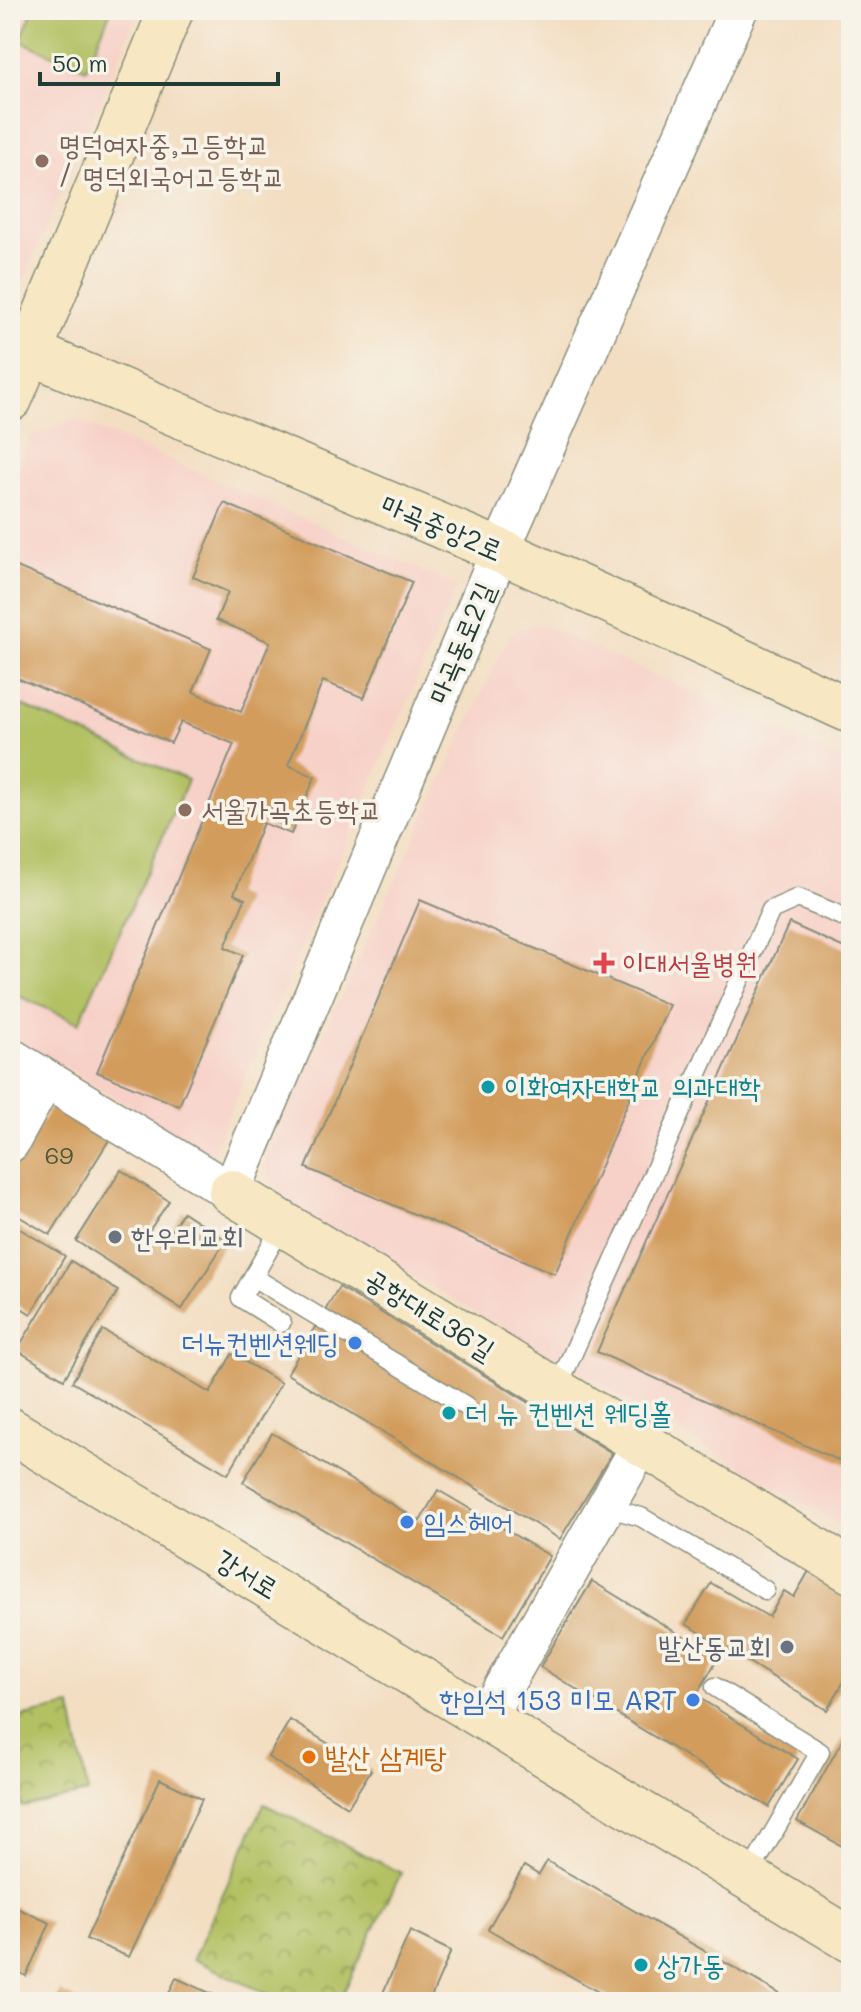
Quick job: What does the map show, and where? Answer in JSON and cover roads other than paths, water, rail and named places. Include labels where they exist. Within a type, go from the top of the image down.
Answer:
[{"type":"street","points":[[10,399],[171,10]]},
{"type":"street","name":"마곡동로2길","points":[[231,1192],[500,551],[738,10]]},
{"type":"street","name":"마곡중앙2로","points":[[30,352],[500,551],[851,711]]},
{"type":"street","name":"공항대로36길","points":[[10,1057],[851,1571]]},
{"type":"street","points":[[10,1143],[45,1079]]},
{"type":"street","name":"강서로","points":[[10,1430],[851,1940]]},
{"type":"street","points":[[485,1719],[642,1443]]},
{"type":"lane","points":[[556,1391],[771,910],[798,898],[851,920]]},
{"type":"lane","points":[[281,1323],[241,1298],[283,1224]]},
{"type":"lane","points":[[253,1277],[466,1406]]},
{"type":"lane","points":[[606,1507],[641,1517],[765,1590]]},
{"type":"lane","points":[[715,1687],[820,1752],[747,1878]]},
{"type":"place","name":"명덕여자중,고등학교 / 명덕외국어고등학교","points":[[42,161]]},
{"type":"place","name":"서울가곡초등학교","points":[[185,810]]},
{"type":"place","name":"이대서울병원","points":[[604,963]]},
{"type":"place","name":"이화여자대학교 의과대학","points":[[488,1087]]},
{"type":"place","name":"한우리교회","points":[[115,1237]]},
{"type":"place","name":"더뉴컨벤션웨딩","points":[[355,1343]]},
{"type":"place","name":"더 뉴 컨벤션 웨딩홀","points":[[449,1413]]},
{"type":"place","name":"임스헤어","points":[[407,1522]]},
{"type":"place","name":"발산동교회","points":[[787,1647]]},
{"type":"place","name":"한임석 153 미모 ART","points":[[693,1700]]},
{"type":"place","name":"발산 삼계탕","points":[[309,1757]]},
{"type":"place","name":"상가동","points":[[641,1965]]}]
